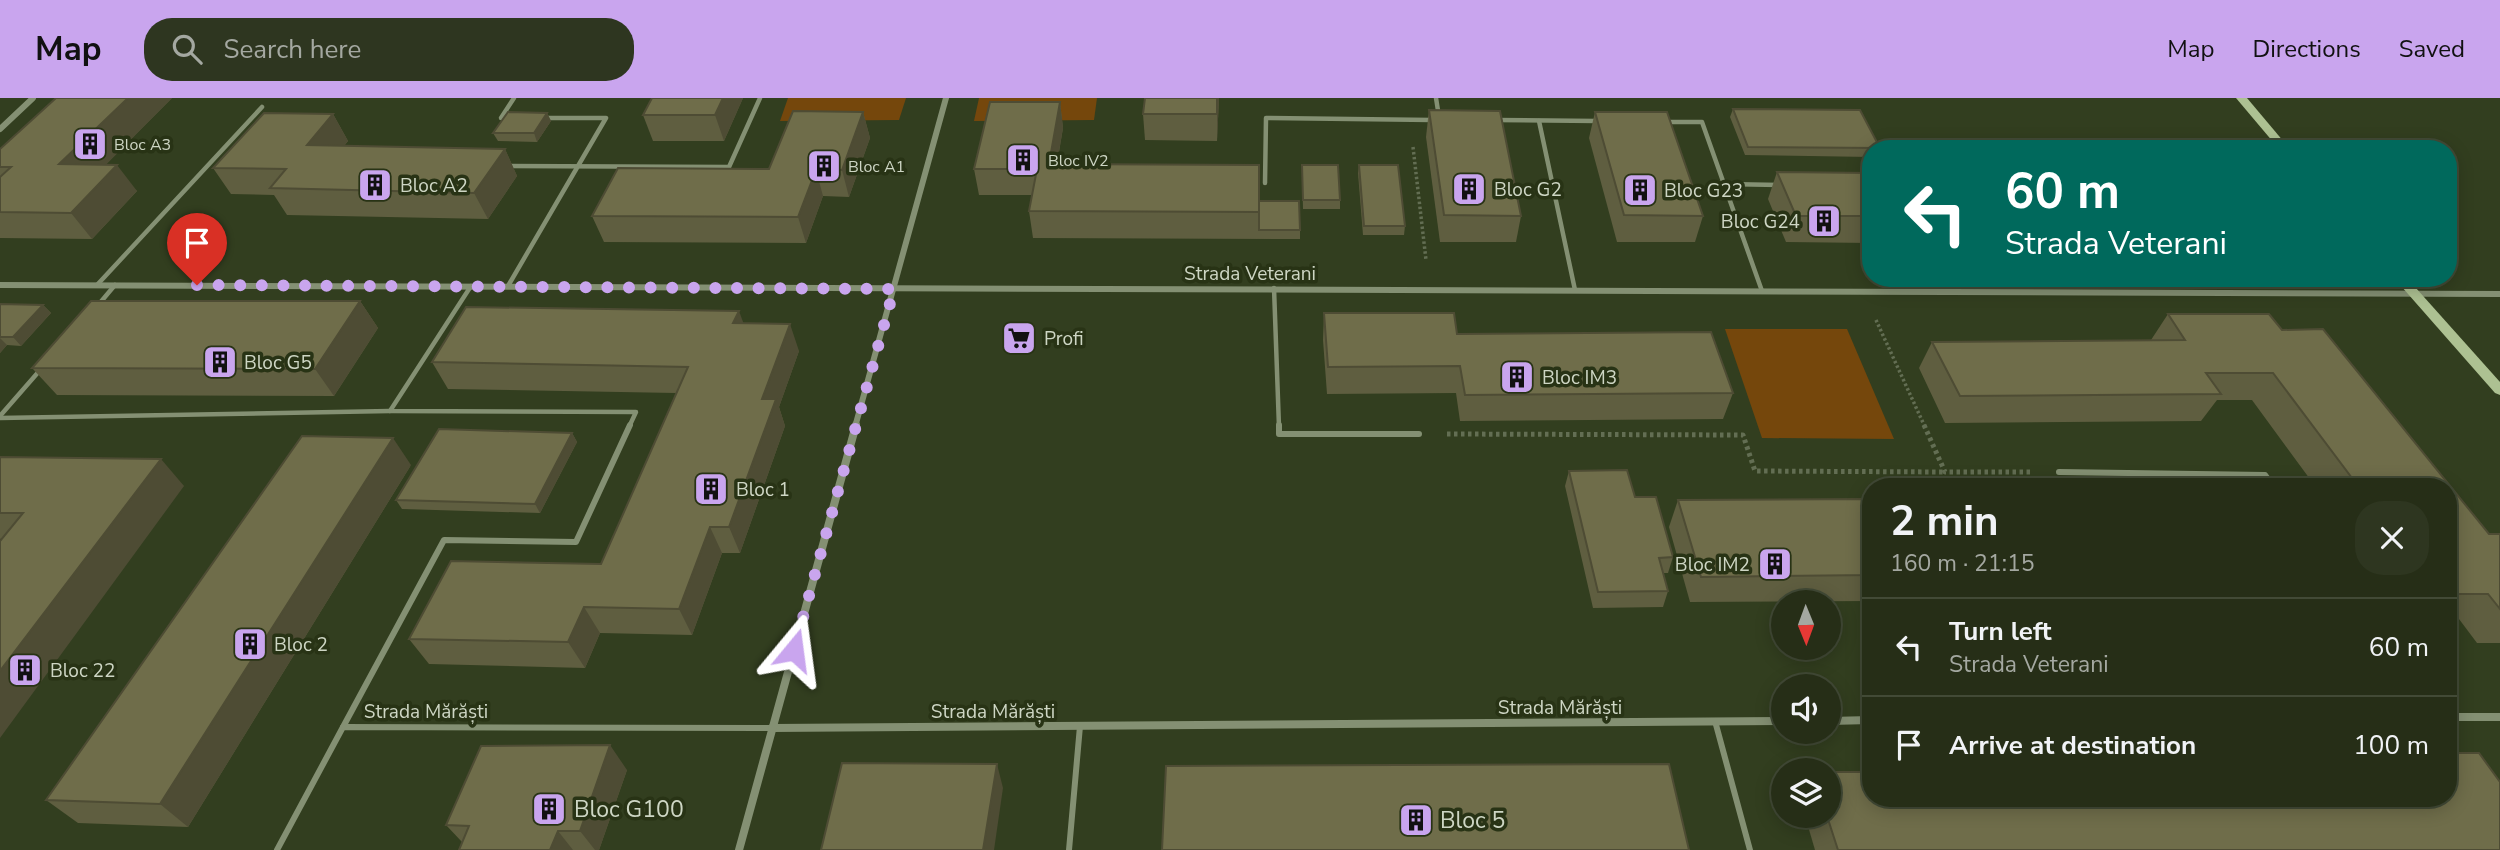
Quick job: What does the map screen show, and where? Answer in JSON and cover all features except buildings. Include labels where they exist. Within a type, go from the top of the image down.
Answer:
[{"type":"street","points":[[0,129],[33,98]]},
{"type":"street","points":[[739,850],[946,98]]},
{"type":"street","points":[[2241,98],[2278,140]]},
{"type":"street","name":"Strada Veterani","points":[[0,285],[2500,294]]},
{"type":"street","points":[[2408,287],[2500,390]]},
{"type":"street","points":[[2457,717],[2500,717]]},
{"type":"street","points":[[1841,721],[1862,720]]},
{"type":"street","name":"Strada Mărăști","points":[[772,728],[1771,721]]},
{"type":"lane","points":[[514,98],[500,118],[514,118]]},
{"type":"lane","points":[[495,166],[729,167],[760,98]]},
{"type":"lane","points":[[1436,98],[1439,120]]},
{"type":"lane","points":[[97,285],[262,107]]},
{"type":"lane","points":[[508,286],[607,118],[540,118]]},
{"type":"lane","points":[[1265,183],[1266,118],[1451,120]]},
{"type":"lane","points":[[1489,120],[1607,121]]},
{"type":"lane","points":[[1539,121],[1575,290]]},
{"type":"lane","points":[[1661,122],[1702,122],[1762,291]]},
{"type":"lane","points":[[1724,184],[1791,185]]},
{"type":"lane","points":[[97,305],[115,285]]},
{"type":"lane","points":[[390,411],[471,286]]},
{"type":"lane","points":[[1274,288],[1279,434],[1419,434]]},
{"type":"lane","points":[[0,417],[44,366]]},
{"type":"lane","points":[[0,417],[390,411],[636,412],[576,542],[444,540],[343,727]]},
{"type":"lane","points":[[2059,472],[2265,475],[2267,478]]},
{"type":"lane","points":[[1715,721],[1750,850]]},
{"type":"lane","points":[[1069,850],[1080,726]]},
{"type":"lane","name":"Strada Mărăști","points":[[276,850],[343,727],[772,728]]},
{"type":"path","points":[[1410,120],[1430,289]]},
{"type":"path","points":[[1863,291],[1945,472]]},
{"type":"path","points":[[1419,434],[1743,435],[1755,471],[2059,472]]},
{"type":"shaded area","points":[[788,98],[906,98],[899,120],[780,121]]},
{"type":"shaded area","points":[[979,98],[1097,98],[1094,120],[974,121]]},
{"type":"shaded area","points":[[1725,329],[1847,329],[1894,439],[1762,438]]},
{"type":"place","name":"Bloc A3","points":[[90,144]]},
{"type":"place","name":"Bloc IV2","points":[[1023,160]]},
{"type":"place","name":"Bloc A1","points":[[824,166]]},
{"type":"place","name":"Bloc A2","points":[[375,185]]},
{"type":"place","name":"Bloc G2","points":[[1469,189]]},
{"type":"place","name":"Bloc G23","points":[[1640,190]]},
{"type":"place","name":"Bloc G24","points":[[1824,221]]},
{"type":"place","name":"Profi","points":[[1019,338]]},
{"type":"place","name":"Bloc G5","points":[[220,362]]},
{"type":"place","name":"Bloc IM3","points":[[1517,377]]},
{"type":"place","name":"Bloc 1","points":[[711,489]]},
{"type":"place","name":"Bloc IM2","points":[[1775,564]]},
{"type":"place","name":"Bloc 2","points":[[250,644]]},
{"type":"place","name":"Bloc 22","points":[[25,670]]},
{"type":"place","name":"Bloc G100","points":[[549,809]]},
{"type":"place","name":"Bloc 5","points":[[1416,820]]},
{"type":"route","points":[[197,285],[894,289],[794,650]]}]
